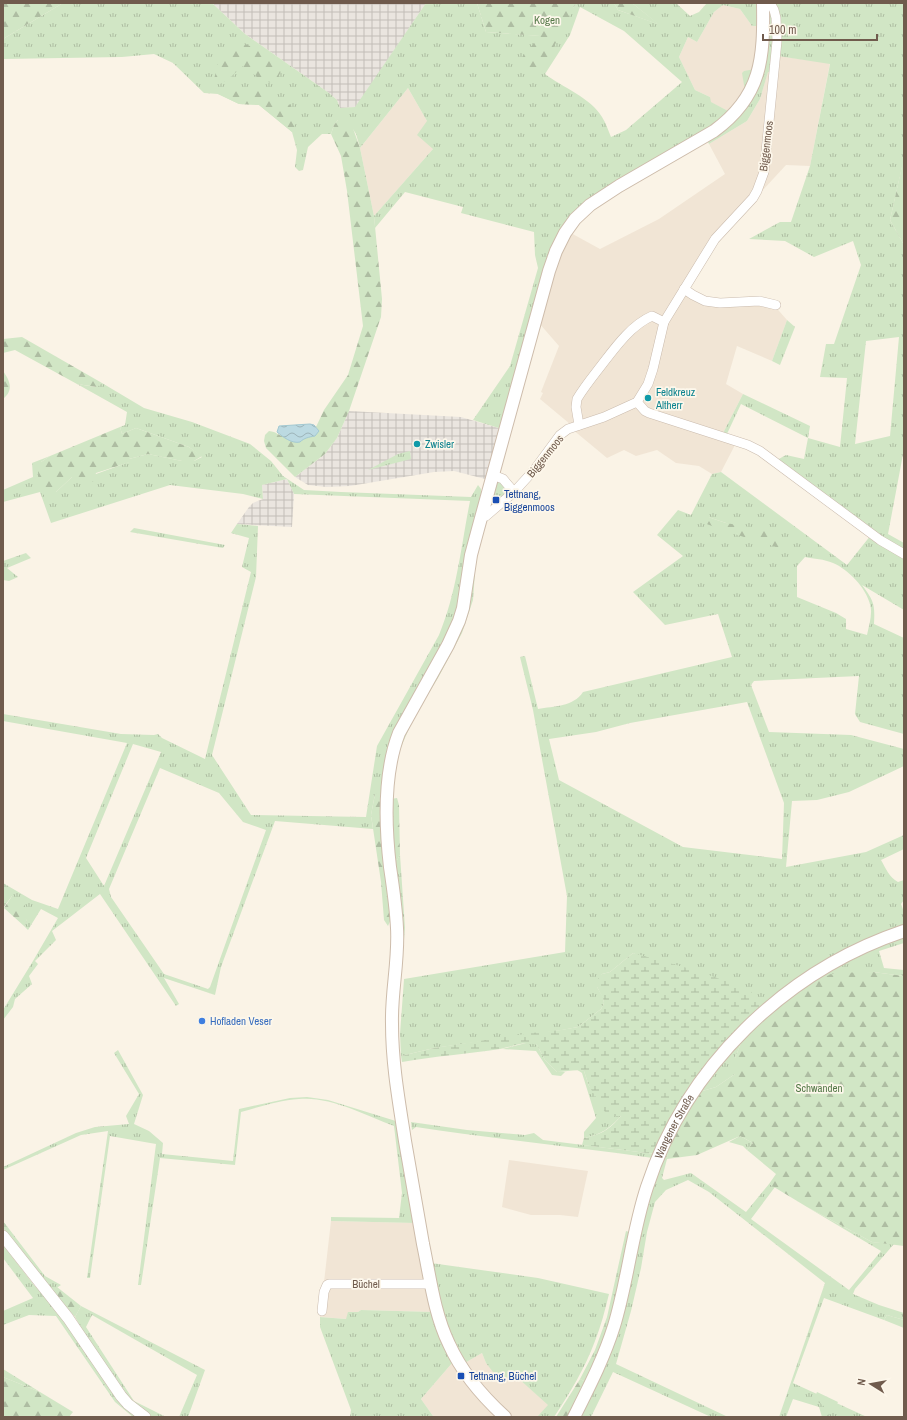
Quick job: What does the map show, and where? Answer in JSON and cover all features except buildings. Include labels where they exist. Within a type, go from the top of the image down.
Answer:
[{"type":"main road","points":[[505,1417],[477,1389],[455,1357],[443,1330],[431,1284],[414,1194],[393,1060],[391,1021],[397,930],[389,853],[388,779],[392,755],[399,733],[448,645],[459,621],[464,602],[471,555],[556,250],[565,234],[582,212],[598,198],[714,131],[730,119],[738,110],[750,92],[760,66],[763,46],[765,3]]},
{"type":"main road","name":"Wangener Straße","points":[[574,1417],[605,1352],[614,1326],[637,1224],[648,1186],[668,1135],[689,1098],[717,1060],[733,1042],[780,999],[804,981],[835,962],[885,938],[904,931]]},
{"type":"street","name":"Biggenmoos","points":[[481,517],[486,516],[514,492],[538,466],[560,435],[568,429],[604,417],[637,402],[648,384],[664,322],[715,239],[753,198],[762,181],[777,41],[776,18],[774,10],[765,3]]},
{"type":"street","points":[[684,289],[705,301],[720,303],[759,301],[776,305]]},
{"type":"street","points":[[579,426],[576,407],[577,399],[616,346],[647,318],[652,316],[664,322]]},
{"type":"street","points":[[637,402],[645,411],[649,413],[748,445],[760,451],[880,540],[904,554]]},
{"type":"street","points":[[493,475],[503,479],[514,492]]},
{"type":"street","points":[[3,1236],[68,1318],[121,1396],[145,1417]]},
{"type":"street","name":"Büchel","points":[[322,1311],[324,1292],[329,1284],[431,1284]]},
{"type":"shaded area","points":[[212,3],[426,3],[356,107],[340,108],[337,100],[329,93],[245,34]]},
{"type":"shaded area","points":[[723,5],[740,9],[752,26],[759,26],[760,42],[750,83],[730,112],[710,102],[710,97],[695,90],[679,57],[688,37],[697,42],[714,12]]},
{"type":"shaded area","points":[[778,56],[830,63],[810,166],[786,165],[736,219],[716,238],[686,289],[704,301],[772,303],[787,320],[772,361],[737,346],[726,384],[743,394],[722,435],[736,443],[721,472],[712,474],[699,466],[676,463],[657,450],[636,456],[624,450],[607,458],[572,429],[570,424],[540,399],[543,393],[541,392],[559,346],[539,323],[556,263],[569,232],[600,249],[659,219],[725,174],[709,144],[747,121],[760,99],[768,71],[776,72]]},
{"type":"shaded area","points":[[408,88],[427,121],[433,149],[374,216],[360,148]]},
{"type":"shaded area","points":[[349,411],[461,417],[502,429],[489,480],[454,471],[434,472],[350,486],[326,487],[308,485],[295,477],[325,454],[337,438]]},
{"type":"shaded area","points":[[287,479],[294,494],[292,527],[237,524],[253,503],[263,499],[262,485]]},
{"type":"shaded area","points":[[509,1160],[588,1171],[578,1217],[560,1215],[531,1215],[502,1207]]},
{"type":"shaded area","points":[[331,1221],[415,1223],[434,1312],[361,1310],[347,1319],[320,1317]]},
{"type":"shaded area","points":[[482,1353],[486,1363],[510,1379],[519,1379],[549,1405],[537,1417],[510,1417],[463,1364]]},
{"type":"shaded area","points":[[453,1362],[501,1417],[433,1416],[421,1399]]},
{"type":"green space","points":[[3,3],[63,3],[3,39]]},
{"type":"green space","points":[[63,3],[212,3],[245,34],[329,93],[337,100],[340,108],[355,107],[426,3],[477,3],[486,32],[541,36],[574,7],[576,3],[614,3],[618,10],[658,24],[632,3],[676,3],[690,16],[699,12],[707,3],[759,3],[759,26],[752,26],[740,9],[723,5],[714,12],[697,42],[688,37],[679,57],[695,90],[710,97],[711,102],[730,112],[721,120],[562,230],[502,429],[473,420],[510,366],[538,268],[535,255],[534,232],[461,213],[463,207],[405,192],[375,228],[374,216],[433,149],[417,135],[427,121],[408,88],[360,148],[356,134],[347,120],[338,120],[334,125],[331,134],[322,134],[308,147],[303,170],[299,171],[295,167],[297,150],[292,132],[259,105],[239,104],[218,94],[204,93],[173,63],[154,54],[122,57],[3,59],[3,39]],"holes":[[[580,7],[624,31],[682,82],[626,130],[611,137],[603,119],[591,104],[584,98],[545,74],[570,35]]]},
{"type":"green space","name":"Kogen","points":[[477,3],[576,3],[542,70],[532,71],[522,67],[519,61],[540,36],[486,32]]},
{"type":"green space","points":[[614,3],[632,3],[660,25],[618,10]]},
{"type":"green space","points":[[773,3],[904,3],[904,166],[902,167],[890,220],[904,245],[904,449],[888,534],[904,543],[904,552],[777,460],[786,455],[804,459],[808,438],[840,447],[847,378],[820,377],[826,344],[834,344],[861,265],[853,241],[814,257],[785,241],[749,239],[780,222],[791,222],[810,166],[830,64],[778,56]],"holes":[[[899,337],[890,436],[855,444],[866,341]]]},
{"type":"green space","points":[[770,7],[775,28],[770,72],[768,72],[760,99],[747,121],[709,144],[707,140],[750,99],[766,8]]},
{"type":"green space","points":[[239,41],[261,51],[283,67],[275,84],[261,80],[243,66],[220,84],[213,83],[218,64]]},
{"type":"green space","points":[[755,69],[745,91],[742,73],[744,71]]},
{"type":"green space","points":[[258,88],[290,105],[297,120],[292,132],[259,105],[239,104],[218,94]]},
{"type":"green space","points":[[338,120],[350,120],[360,148],[374,216],[382,299],[381,317],[349,411],[337,438],[325,454],[295,477],[266,448],[264,441],[265,435],[269,431],[289,438],[298,439],[310,436],[319,431],[316,427],[324,410],[348,375],[363,326],[347,191],[341,156],[331,134],[334,125]]},
{"type":"green space","points":[[902,166],[904,166],[904,245],[890,220]]},
{"type":"green space","points":[[787,320],[795,327],[780,365],[772,361]]},
{"type":"green space","points":[[22,337],[102,383],[97,387],[77,384],[15,350],[3,353],[3,339]]},
{"type":"green space","points":[[3,371],[8,378],[10,389],[3,399]]},
{"type":"green space","points":[[102,383],[144,408],[192,422],[250,444],[271,461],[283,476],[304,490],[471,497],[478,485],[481,489],[481,498],[457,611],[443,644],[393,738],[391,919],[383,860],[381,794],[375,794],[371,815],[373,829],[275,821],[221,967],[215,995],[164,978],[179,1004],[176,1006],[100,894],[52,931],[56,940],[35,961],[38,964],[29,976],[32,984],[15,999],[13,1007],[3,1020],[3,1010],[58,918],[41,909],[28,930],[24,926],[27,921],[12,896],[3,908],[3,883],[32,900],[58,909],[127,743],[3,721],[3,714],[121,734],[158,734],[162,738],[205,759],[251,572],[242,567],[249,538],[231,533],[237,524],[258,526],[256,577],[212,755],[251,815],[366,817],[377,746],[439,635],[445,619],[458,569],[470,501],[294,494],[287,479],[262,485],[263,499],[243,494],[170,485],[51,523],[40,492],[3,502],[3,490],[33,477],[32,463],[50,456],[41,462],[56,492],[72,477],[96,474],[129,462],[129,459],[148,454],[182,461],[194,461],[202,457],[189,447],[136,428],[122,434],[120,427],[125,425],[127,412],[77,384],[96,387]],"holes":[[[133,744],[161,752],[104,886],[86,858]],[[160,768],[219,793],[243,822],[266,830],[208,989],[164,974],[111,897],[109,889]]]},
{"type":"green space","points":[[743,394],[810,426],[808,438],[741,404],[726,436],[722,435]]},
{"type":"green space","points":[[120,427],[122,434],[136,428],[189,447],[202,456],[194,461],[182,461],[148,454],[129,459],[130,462],[96,473],[93,482],[72,477],[56,492],[44,495],[40,492],[38,472],[41,462],[50,456]]},
{"type":"green space","points":[[410,451],[411,459],[368,470],[398,454]]},
{"type":"green space","points":[[721,472],[847,565],[871,535],[904,556],[904,610],[862,585],[873,603],[874,624],[904,638],[904,734],[860,722],[855,714],[859,676],[754,681],[751,685],[769,732],[851,735],[904,749],[904,766],[849,792],[817,800],[792,801],[786,867],[866,852],[904,835],[904,849],[881,860],[892,878],[898,882],[904,880],[904,900],[901,904],[904,912],[904,926],[761,1007],[633,953],[610,972],[602,974],[597,987],[603,997],[604,1003],[601,1009],[578,1027],[434,1048],[401,1056],[400,1034],[404,979],[565,952],[567,896],[533,710],[520,657],[525,656],[538,709],[569,703],[574,701],[583,692],[732,657],[718,614],[665,625],[633,592],[683,556],[657,535],[678,510],[691,515],[712,474]],"holes":[[[708,517],[726,523],[782,548],[747,537]],[[805,557],[830,562],[839,566],[850,574],[865,592],[870,604],[871,616],[867,635],[846,629],[846,619],[836,613],[797,597],[797,566]],[[747,702],[784,803],[782,859],[683,847],[559,780],[549,739],[596,732],[630,723]]]},
{"type":"green space","points":[[501,482],[507,489],[506,492],[491,508],[489,508],[495,483]]},
{"type":"green space","points":[[708,517],[726,523],[765,530],[783,539],[783,549],[704,523]]},
{"type":"green space","points":[[134,528],[225,545],[223,548],[130,532]]},
{"type":"green space","points":[[26,553],[31,558],[7,568],[18,577],[9,581],[3,580],[3,561]]},
{"type":"green space","points":[[474,572],[473,600],[462,633],[438,678],[414,717],[398,754],[396,753],[435,673]]},
{"type":"green space","points":[[378,792],[381,793],[383,860],[391,919],[388,926],[384,920],[381,882],[371,815],[375,794]]},
{"type":"green space","points":[[397,798],[399,805],[400,855],[397,860],[393,859],[391,799]]},
{"type":"green space","points":[[400,855],[405,928],[399,995],[393,859],[397,860]]},
{"type":"green space","points":[[12,896],[25,905],[25,916],[27,921],[24,926],[4,908]]},
{"type":"green space","points":[[904,936],[904,943],[879,951],[884,968],[904,970],[904,976],[873,972],[810,982],[877,946]]},
{"type":"green space","points":[[633,953],[698,971],[750,990],[761,1007],[725,1042],[708,1061],[687,1089],[667,1126],[655,1154],[582,1145],[584,1138],[605,1131],[621,1116],[612,1116],[605,1112],[589,1086],[584,1071],[577,1070],[557,1072],[545,1060],[537,1045],[528,1043],[500,1049],[402,1062],[401,1056],[434,1048],[578,1027],[601,1009],[604,1003],[597,987],[597,980],[602,974],[610,972]]},
{"type":"green space","name":"Schwanden","points":[[873,972],[904,976],[904,1246],[872,1242],[807,1207],[769,1184],[776,1174],[747,1150],[753,1143],[740,1136],[697,1155],[667,1159],[668,1145],[699,1092],[716,1087],[735,1074],[735,1058],[743,1038],[764,1017],[810,982],[835,973]]},
{"type":"green space","points":[[743,1038],[735,1058],[735,1074],[716,1087],[699,1092]]},
{"type":"green space","points":[[530,1042],[537,1045],[545,1060],[557,1072],[565,1072],[561,1076],[552,1075],[536,1051],[502,1049]]},
{"type":"green space","points":[[118,1050],[143,1095],[134,1124],[149,1131],[163,1143],[162,1154],[233,1161],[239,1109],[290,1098],[307,1097],[328,1100],[399,1122],[415,1223],[331,1221],[331,1217],[399,1218],[402,1193],[394,1126],[347,1107],[323,1100],[299,1099],[284,1101],[241,1112],[235,1165],[160,1158],[141,1285],[138,1285],[156,1144],[110,1136],[90,1278],[87,1278],[108,1131],[81,1135],[3,1170],[3,1167],[76,1133],[95,1127],[129,1124],[126,1116],[139,1094],[114,1053]]},
{"type":"green space","points":[[576,1069],[584,1071],[589,1086],[621,1116],[605,1130],[596,1135],[584,1138],[584,1132],[596,1118],[582,1073]]},
{"type":"green space","points":[[411,1122],[467,1130],[525,1135],[534,1133],[543,1140],[655,1154],[653,1158],[416,1127],[412,1130]]},
{"type":"green space","points":[[740,1136],[753,1143],[747,1150],[743,1146],[729,1142]]},
{"type":"green space","points":[[668,1145],[667,1159],[662,1178],[664,1180],[691,1173],[746,1212],[769,1184],[775,1187],[751,1219],[849,1290],[881,1251],[807,1207],[872,1242],[894,1244],[855,1289],[853,1294],[879,1305],[904,1313],[904,1320],[887,1315],[884,1320],[824,1298],[793,1383],[867,1417],[822,1417],[819,1407],[793,1399],[786,1417],[779,1417],[825,1283],[709,1192],[688,1180],[666,1190],[655,1202],[647,1232],[641,1268],[631,1311],[616,1364],[728,1417],[711,1417],[613,1372],[591,1417],[579,1417],[600,1375],[648,1199]]},
{"type":"green space","points":[[3,1221],[45,1276],[61,1285],[52,1291],[3,1228]]},
{"type":"green space","points":[[626,1231],[629,1232],[613,1309],[601,1349],[586,1382],[580,1379],[595,1350],[607,1317]]},
{"type":"green space","points":[[3,1245],[34,1285],[57,1310],[138,1417],[133,1417],[115,1402],[56,1316],[29,1315],[3,1325],[3,1311],[33,1298],[3,1258]]},
{"type":"green space","points":[[431,1263],[538,1278],[609,1294],[599,1330],[587,1361],[554,1417],[537,1417],[548,1405],[519,1379],[510,1379],[493,1372],[486,1363],[482,1353],[463,1364],[447,1331]]},
{"type":"green space","points":[[57,1287],[81,1306],[75,1317],[52,1291]]},
{"type":"green space","points":[[81,1306],[205,1370],[188,1417],[179,1417],[197,1375],[92,1315],[86,1327],[134,1401],[166,1417],[154,1417],[144,1412],[121,1389],[89,1341],[75,1317]]},
{"type":"green space","points":[[361,1310],[434,1312],[453,1362],[421,1399],[433,1416],[441,1417],[350,1417],[351,1410],[320,1327],[320,1317],[346,1319],[348,1312],[358,1312]]},
{"type":"green space","points":[[887,1315],[904,1320],[904,1328],[884,1320]]},
{"type":"green space","points":[[3,1369],[40,1392],[3,1377]]},
{"type":"green space","points":[[3,1377],[40,1392],[73,1412],[69,1417],[3,1417]]},
{"type":"green space","points":[[580,1379],[586,1382],[568,1417],[556,1417]]},
{"type":"green space","points":[[817,1392],[838,1402],[834,1409],[831,1408],[828,1413],[829,1417],[825,1414],[825,1407],[814,1399]]},
{"type":"water","points":[[314,425],[319,431],[315,436],[300,442],[291,441],[277,432],[279,426]]},
{"type":"place","name":"Feldkreuz Altherr","points":[[648,398]]},
{"type":"place","name":"Zwisler","points":[[417,444]]},
{"type":"place","name":"Tettnang, Biggenmoos","points":[[496,500]]},
{"type":"place","name":"Hofladen Veser","points":[[202,1021]]},
{"type":"place","name":"Tettnang, Büchel","points":[[461,1376]]}]
